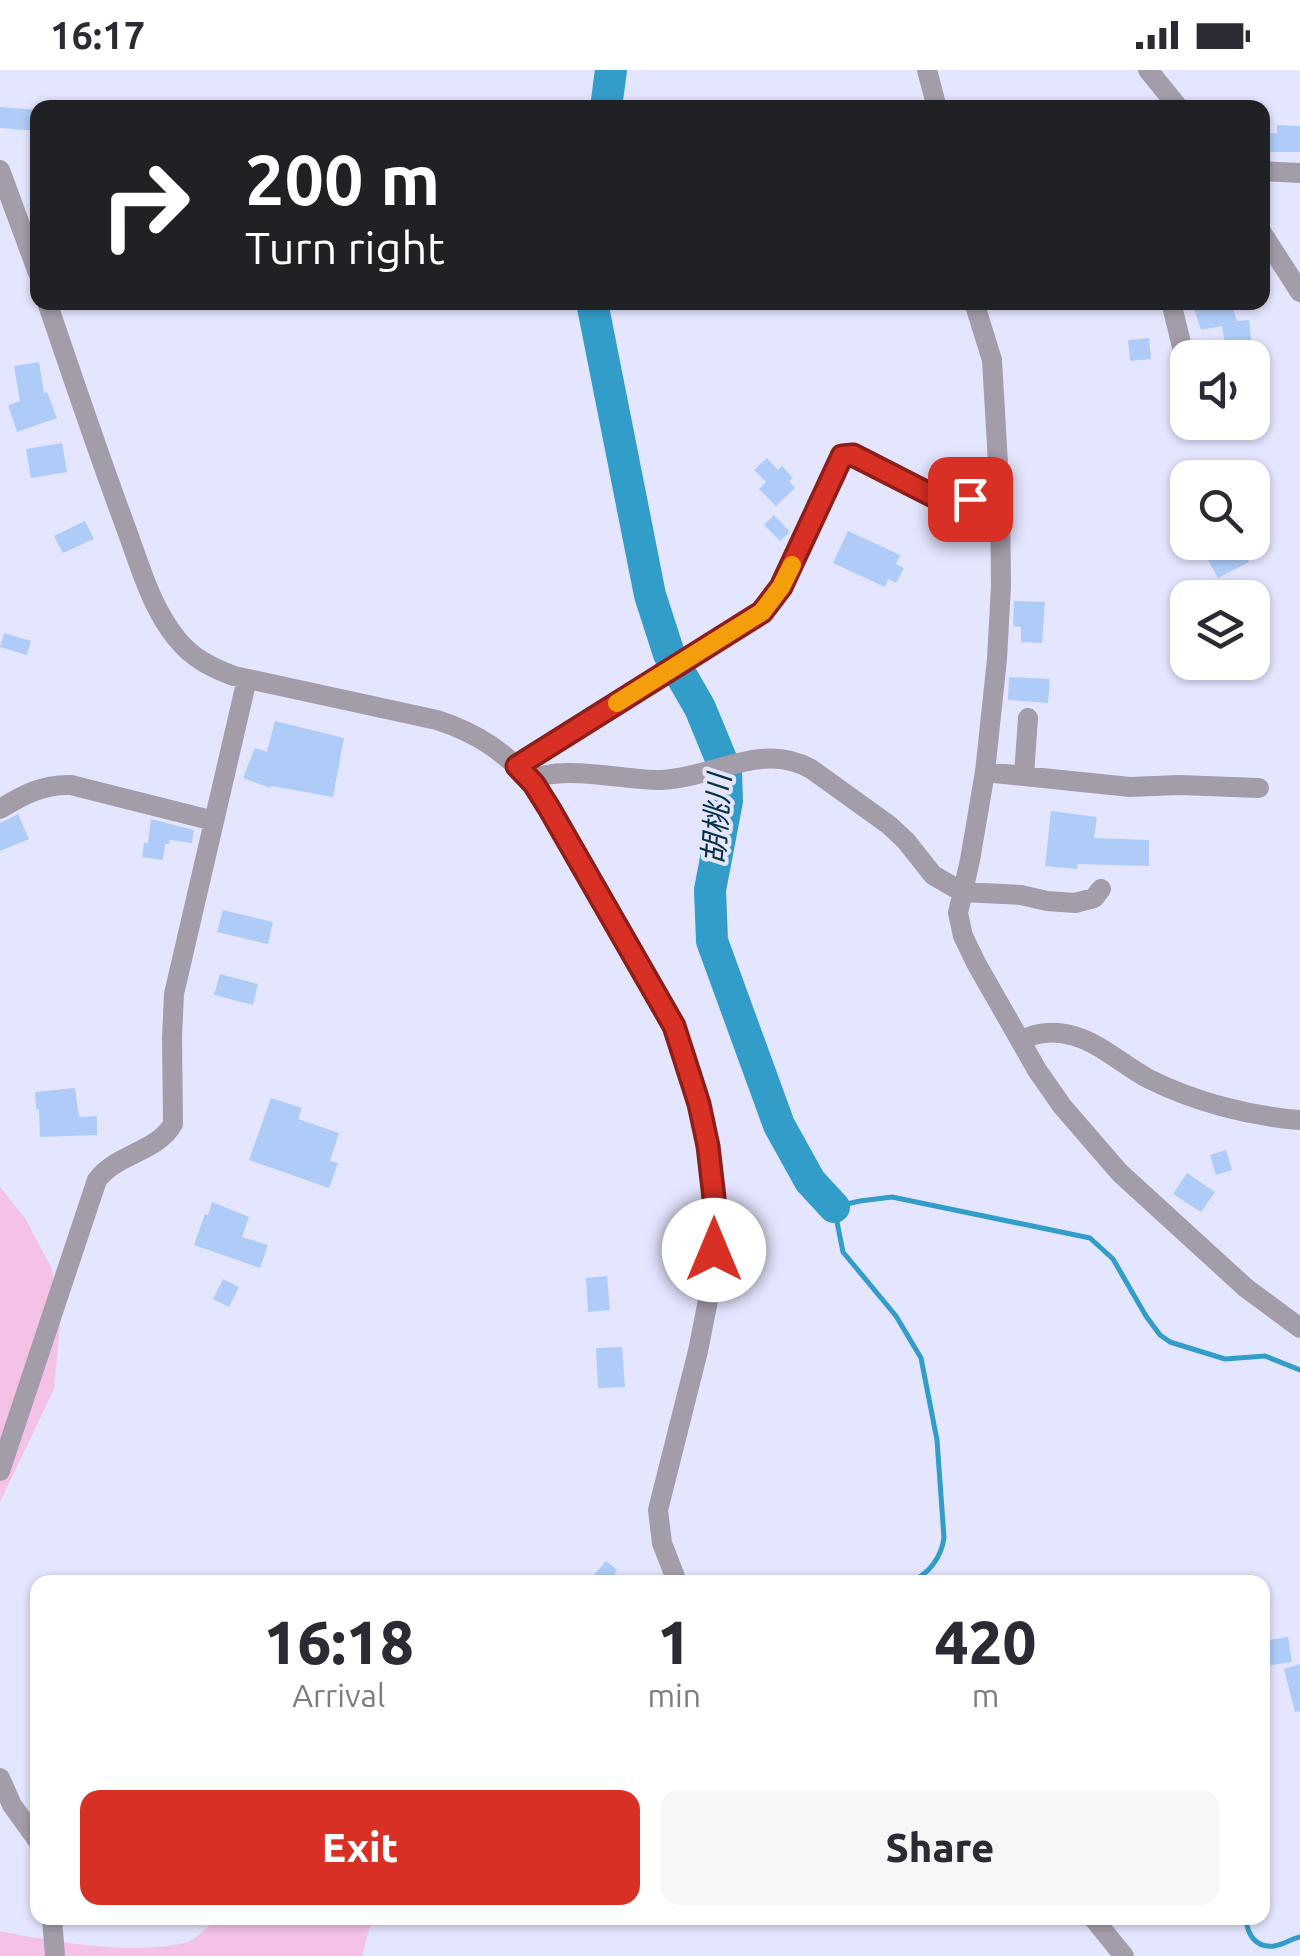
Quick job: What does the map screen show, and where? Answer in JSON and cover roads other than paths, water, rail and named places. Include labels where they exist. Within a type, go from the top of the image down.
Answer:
[{"type":"street","points":[[927,70],[934,100]]},
{"type":"street","points":[[1148,70],[1172,100]]},
{"type":"street","points":[[0,170],[30,252]]},
{"type":"street","points":[[1270,171],[1300,173]]},
{"type":"street","points":[[1270,245],[1300,292]]},
{"type":"street","points":[[51,310],[154,605],[185,650],[214,669],[247,679],[460,727],[505,754],[524,774],[674,1026],[699,1104],[714,1198],[713,1275],[658,1510],[669,1575]]},
{"type":"street","points":[[976,310],[992,360],[1001,586],[998,659],[984,772],[958,913],[963,936],[1062,1106],[1120,1173],[1246,1288],[1300,1328]]},
{"type":"street","points":[[1173,310],[1180,340]]},
{"type":"street","points":[[524,774],[662,673],[762,612],[781,587],[842,456],[853,455],[941,500],[1000,498]]},
{"type":"street","points":[[0,1471],[97,1180],[114,1164],[157,1142],[173,1124],[174,994],[247,679]]},
{"type":"street","points":[[1024,775],[1028,718]]},
{"type":"street","points":[[524,774],[676,778],[752,759],[777,757],[811,770],[889,824],[932,874],[962,892],[1022,894],[1075,903],[1094,898],[1100,890]]},
{"type":"street","points":[[984,772],[1130,787],[1258,788]]},
{"type":"street","points":[[0,809],[31,791],[71,785],[214,821]]},
{"type":"street","points":[[1021,1040],[1054,1032],[1076,1036],[1176,1091],[1256,1114],[1300,1120]]},
{"type":"street","points":[[0,1778],[12,1805],[30,1830]]},
{"type":"street","points":[[53,1925],[55,1956]]},
{"type":"street","points":[[1100,1925],[1124,1956]]},
{"type":"waterway","name":"胡桃川","points":[[607,100],[611,70]]},
{"type":"waterway","name":"胡桃川","points":[[594,310],[650,595],[669,654],[700,708],[726,771],[727,801],[710,890],[712,941],[779,1125],[810,1181],[834,1207]]},
{"type":"waterway","points":[[923,1575],[933,1565],[944,1538],[937,1440],[921,1358],[896,1316],[843,1252],[834,1207],[892,1197],[1090,1238],[1113,1259],[1146,1316],[1170,1342],[1225,1359],[1265,1356],[1300,1370]]},
{"type":"waterway","points":[[1247,1925],[1250,1934],[1262,1945],[1277,1945],[1300,1937]]}]
